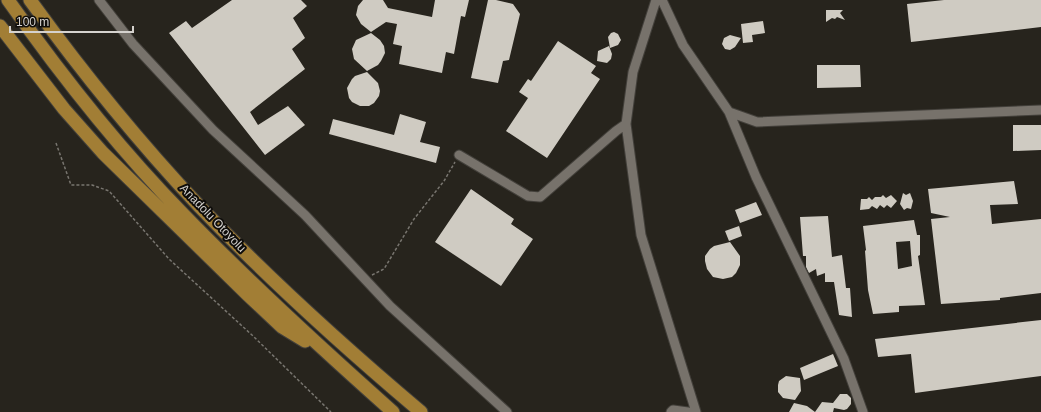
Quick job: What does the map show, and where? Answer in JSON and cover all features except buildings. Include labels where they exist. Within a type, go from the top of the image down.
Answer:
[{"type":"highway","name":"Anadolu Otoyolu","points":[[8,0],[72,86],[147,175],[183,214],[262,294],[393,412]]},
{"type":"highway","name":"Anadolu Otoyolu","points":[[30,0],[105,98],[199,206],[280,285],[377,374],[421,412]]},
{"type":"highway","points":[[0,26],[64,109],[103,153],[248,296],[282,327],[328,354]]},
{"type":"street","points":[[100,0],[132,44],[213,130],[305,215],[390,306],[507,412]]},
{"type":"street","points":[[656,0],[633,72],[626,124],[641,235],[696,412]]},
{"type":"street","points":[[662,0],[683,45],[729,112],[756,177],[844,359],[863,412]]},
{"type":"street","points":[[729,112],[757,122],[1041,110]]},
{"type":"street","points":[[459,155],[528,196],[540,197],[616,130],[626,124]]},
{"type":"street","points":[[672,412],[673,410],[688,412]]},
{"type":"path","points":[[56,144],[71,185],[92,185],[108,191],[169,259],[253,336],[331,412]]},
{"type":"path","points":[[365,279],[384,269],[414,219],[444,180],[459,155]]}]
